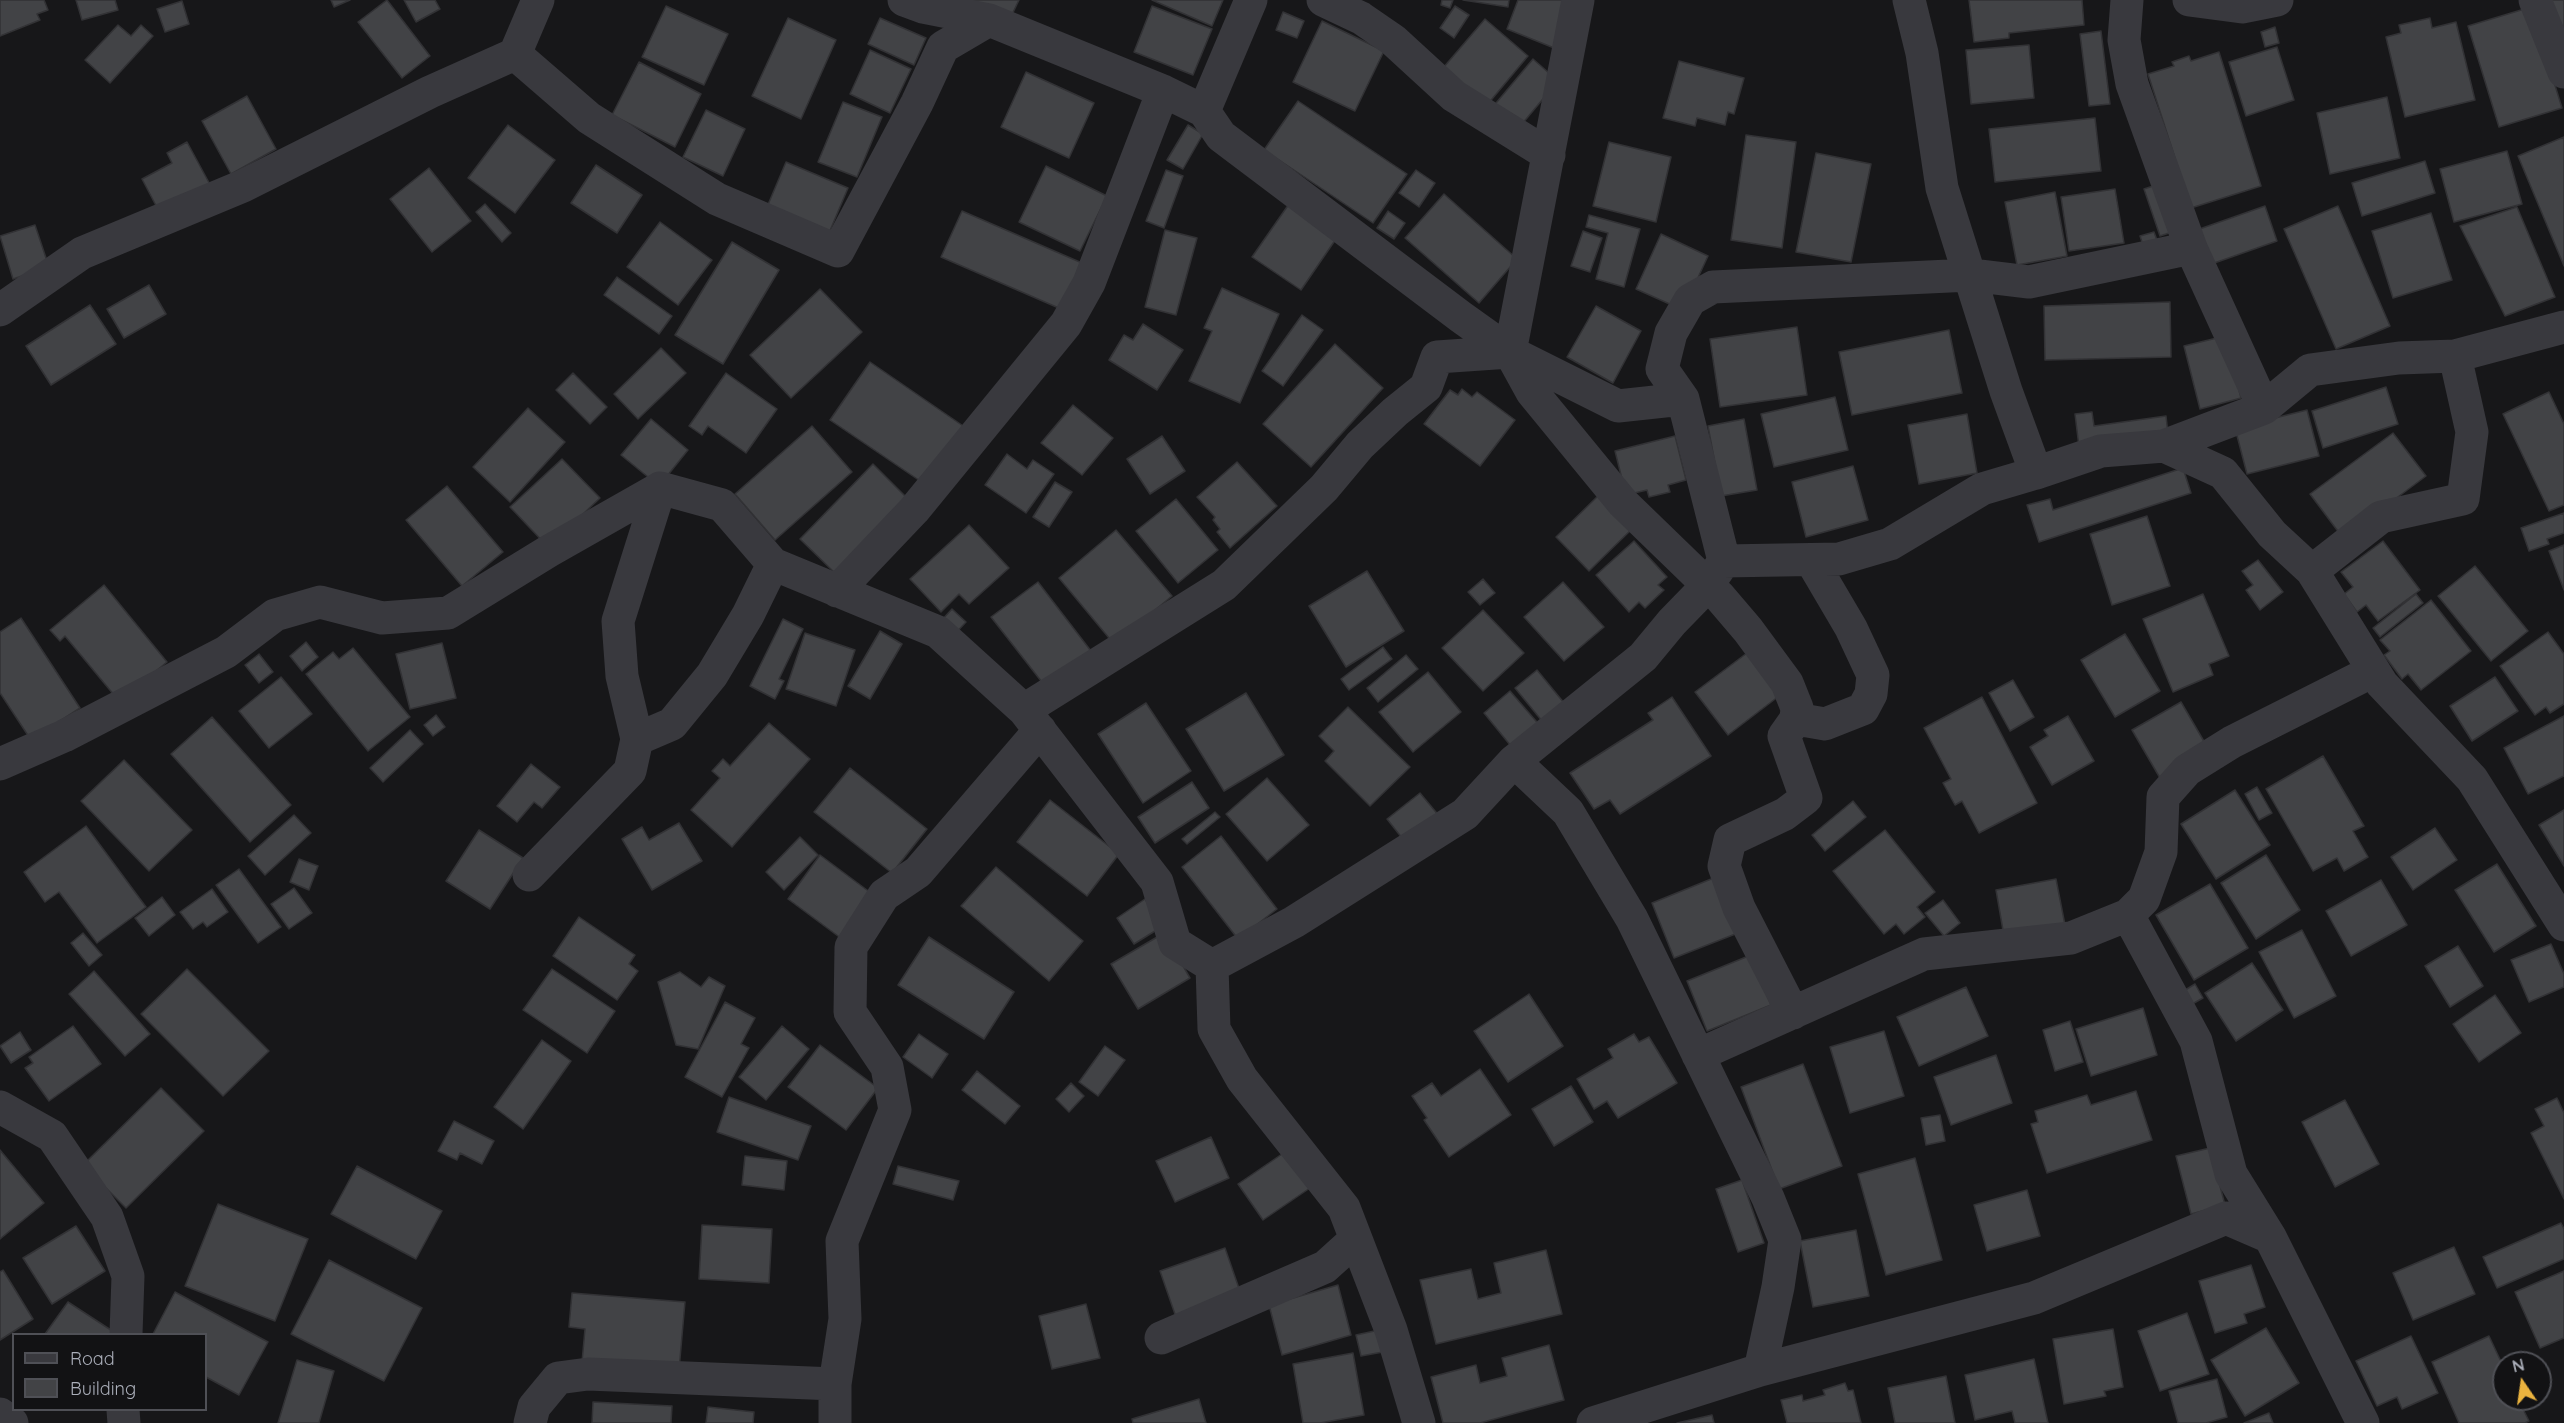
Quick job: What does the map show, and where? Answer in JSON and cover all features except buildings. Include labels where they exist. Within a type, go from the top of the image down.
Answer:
[{"type":"street","points":[[0,310],[82,253],[243,186],[429,92],[515,54],[538,0]]},
{"type":"street","points":[[1204,111],[1251,0]]},
{"type":"street","points":[[1323,0],[1361,18],[1394,40],[1454,96],[1549,155]]},
{"type":"street","points":[[1578,0],[1510,352],[1532,392],[1623,503],[1716,574]]},
{"type":"street","points":[[1910,0],[1922,53],[1942,188],[2006,391],[2037,473]]},
{"type":"street","points":[[2127,0],[2124,40],[2132,84],[2191,249],[2264,408]]},
{"type":"street","points":[[2189,0],[2242,7],[2277,0]]},
{"type":"street","points":[[2535,0],[2564,72]]},
{"type":"street","points":[[918,2],[989,21],[1163,91],[1204,111],[1221,136],[1510,352],[1618,406],[1683,399]]},
{"type":"street","points":[[515,54],[589,118],[717,199],[838,251],[917,103],[943,47],[989,21]]},
{"type":"street","points":[[837,591],[914,510],[1066,324],[1089,283],[1163,91]]},
{"type":"street","points":[[1793,1013],[1738,908],[1724,866],[1730,840],[1785,814],[1806,798],[1784,736],[1796,719],[1797,708],[1787,684],[1748,630],[1719,597],[1683,399],[1662,369],[1671,333],[1690,300],[1713,287],[1971,275],[2029,282],[2191,249]]},
{"type":"street","points":[[1212,966],[1294,922],[1465,814],[1514,761],[1643,657],[1716,574],[1811,560],[1839,559],[1890,544],[1982,489],[2101,451],[2164,447],[2264,408],[2310,370],[2399,358],[2455,356],[2564,327]]},
{"type":"street","points":[[835,1423],[835,1384],[845,1319],[842,1241],[895,1110],[886,1067],[850,1012],[851,947],[884,895],[918,872],[1032,720],[1224,585],[1324,488],[1360,445],[1426,387],[1437,357],[1510,352]]},
{"type":"street","points":[[2312,571],[2381,517],[2463,499],[2472,432],[2455,356]]},
{"type":"street","points":[[2164,447],[2223,473],[2271,534],[2312,571],[2382,684],[2472,779],[2564,925]]},
{"type":"street","points":[[0,764],[64,736],[226,652],[275,615],[320,602],[382,618],[448,613],[549,551],[660,488],[722,505],[773,564],[938,632],[1032,720],[1157,882],[1175,943],[1212,966]]},
{"type":"street","points":[[529,875],[630,771],[637,739],[622,676],[618,621],[660,488]]},
{"type":"street","points":[[1796,719],[1824,724],[1863,709],[1871,694],[1873,675],[1851,628],[1811,560]]},
{"type":"street","points":[[637,739],[672,724],[712,675],[748,615],[773,564]]},
{"type":"street","points":[[1698,1055],[1924,954],[2071,938],[2128,915],[2144,899],[2161,852],[2163,797],[2187,770],[2232,742],[2373,671]]},
{"type":"street","points":[[1514,761],[1568,813],[1632,919],[1768,1198],[1785,1240],[1778,1287],[1760,1370]]},
{"type":"street","points":[[2128,915],[2196,1041],[2231,1174],[2270,1238],[2363,1423]]},
{"type":"street","points":[[1212,966],[1214,1029],[1242,1079],[1344,1208],[1391,1330],[1419,1423]]},
{"type":"street","points":[[0,1107],[52,1136],[107,1217],[128,1276],[126,1333]]},
{"type":"street","points":[[1593,1423],[1760,1370],[2034,1298],[2226,1218],[2270,1238]]},
{"type":"street","points":[[1161,1338],[1324,1267],[1356,1239]]},
{"type":"street","points":[[530,1423],[534,1407],[558,1378],[588,1374],[835,1384]]},
{"type":"street","points":[[0,1414],[12,1423]]}]
